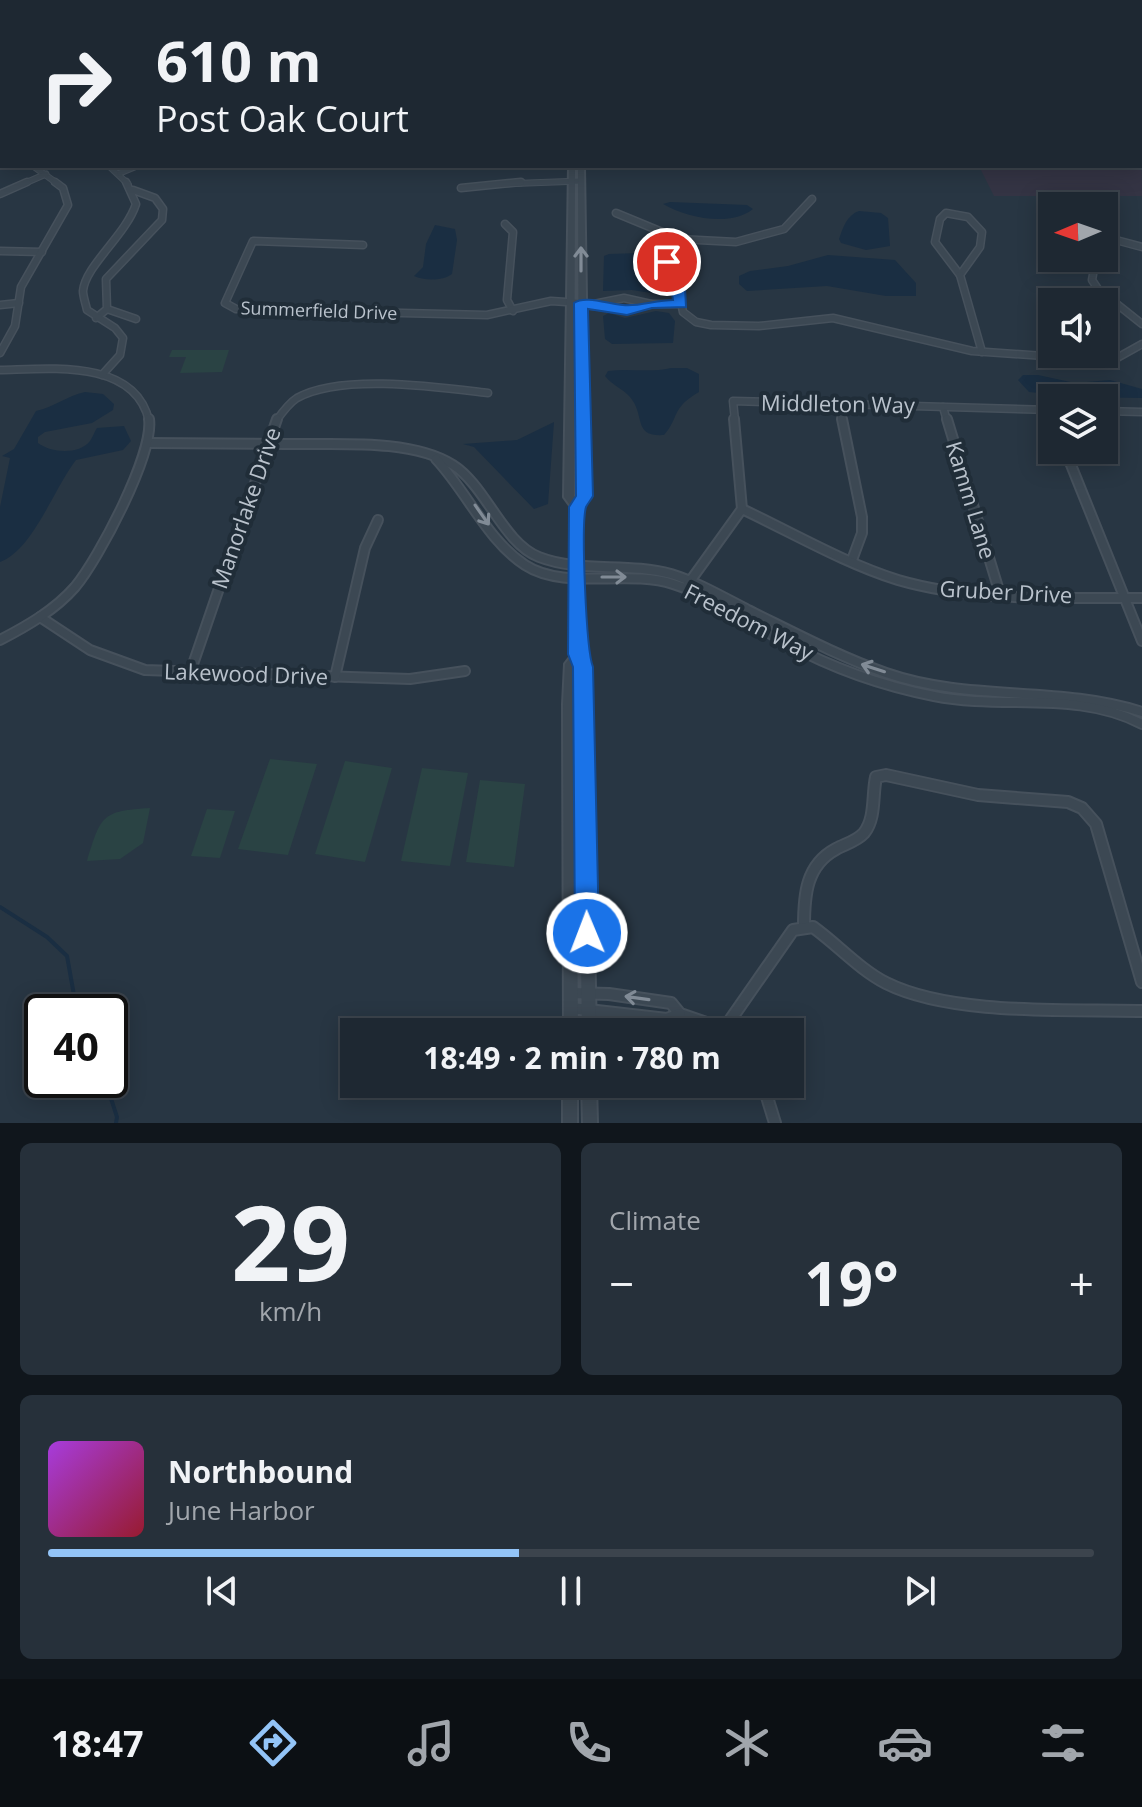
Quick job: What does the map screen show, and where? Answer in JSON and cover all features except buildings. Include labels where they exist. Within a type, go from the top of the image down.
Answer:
[{"type":"street","points":[[0,353],[15,326],[21,287],[68,205],[63,188],[36,168]]},
{"type":"street","points":[[102,375],[120,355],[124,342],[115,328],[96,318],[84,305],[84,282],[129,225],[136,205],[133,190],[112,168]]},
{"type":"street","points":[[120,173],[132,168]]},
{"type":"street","points":[[572,168],[574,303],[584,496],[577,507],[580,564],[577,577],[578,654],[583,667],[589,1018]]},
{"type":"street","points":[[577,507],[569,497],[581,168]]},
{"type":"street","points":[[0,194],[46,174]]},
{"type":"street","points":[[572,183],[532,181],[461,188],[581,183]]},
{"type":"street","points":[[107,309],[104,290],[108,275],[154,233],[163,218],[163,209],[157,201],[133,190]]},
{"type":"street","points":[[616,213],[679,239],[736,242],[770,235],[789,225],[812,199]]},
{"type":"street","points":[[960,275],[981,246],[982,232],[973,217],[964,213],[946,213],[940,219],[935,242],[960,275],[982,352]]},
{"type":"street","points":[[505,224],[513,232],[507,300],[513,311]]},
{"type":"street","points":[[679,239],[666,268],[678,287],[685,315],[706,325],[759,326],[833,318],[982,352],[1101,360],[1131,353],[1142,344]]},
{"type":"street","points":[[1118,240],[1142,247]]},
{"type":"street","name":"Summerfield Drive","points":[[363,245],[253,241],[225,303],[236,309],[487,315],[545,304],[593,304]]},
{"type":"street","points":[[0,251],[42,252]]},
{"type":"street","points":[[1093,272],[1092,280],[1098,289],[1142,324]]},
{"type":"street","points":[[593,304],[629,298],[652,304]]},
{"type":"street","points":[[0,305],[19,303]]},
{"type":"street","points":[[593,304],[627,310],[652,304],[681,304]]},
{"type":"street","points":[[96,318],[107,309]]},
{"type":"street","points":[[107,309],[136,319]]},
{"type":"street","points":[[0,370],[74,370],[102,375],[130,388],[145,406],[150,427],[147,443],[93,562],[75,587],[40,617],[0,640]]},
{"type":"street","name":"Manorlake Drive","points":[[190,673],[268,443],[283,409],[299,396],[326,386],[433,386],[488,393]]},
{"type":"street","name":"Middleton Way","points":[[742,509],[733,401],[1038,411]]},
{"type":"street","points":[[839,404],[862,517],[862,533],[852,560]]},
{"type":"street","name":"Kamm Lane","points":[[943,407],[1000,594]]},
{"type":"street","points":[[1118,411],[1142,412]]},
{"type":"street","name":"Freedom Way","points":[[147,443],[386,446],[432,456],[464,472],[526,550],[547,561],[646,568],[821,648],[918,687],[981,703],[1101,708],[1125,714],[1142,724]]},
{"type":"street","name":"Freedom Way","points":[[432,456],[453,475],[520,563],[541,574],[651,578],[688,585]]},
{"type":"street","points":[[1071,464],[1142,641]]},
{"type":"street","points":[[688,585],[742,509]]},
{"type":"street","name":"Gruber Drive","points":[[742,509],[895,579],[923,586],[1000,594],[1142,598]]},
{"type":"street","points":[[335,677],[361,561],[378,520]]},
{"type":"street","name":"Lakewood Drive","points":[[40,617],[101,659],[145,670],[410,679],[465,671]]},
{"type":"street","points":[[571,1018],[569,691],[570,664],[578,654]]},
{"type":"street","name":"Freedom Way","points":[[918,687],[987,694],[1078,696],[1104,700],[1142,712]]},
{"type":"street","points":[[804,926],[803,893],[808,877],[818,860],[864,834],[873,814],[876,777],[886,775],[978,795],[1058,801],[1082,808],[1096,824],[1142,982]]},
{"type":"street","points":[[734,1018],[793,930],[804,926],[813,927],[886,983],[912,994],[1008,1005],[1142,1011]]},
{"type":"street","points":[[571,993],[663,1018]]},
{"type":"street","points":[[571,1008],[588,1000]]},
{"type":"street","points":[[670,1018],[680,1014],[691,1018]]},
{"type":"street","points":[[570,1098],[570,1123]]},
{"type":"street","points":[[589,1098],[590,1123]]},
{"type":"street","points":[[769,1098],[775,1123]]},
{"type":"shaded area","points":[[980,168],[1142,168],[1142,196],[1118,196],[1118,192],[1038,192],[1038,196],[994,196]]},
{"type":"shaded area","points":[[663,204],[747,205],[753,209],[733,218],[709,218],[684,213]]},
{"type":"shaded area","points":[[859,211],[881,213],[888,218],[890,246],[866,250],[841,243],[839,239],[846,222]]},
{"type":"shaded area","points":[[435,225],[455,229],[457,240],[452,274],[439,279],[418,278],[414,276],[423,267],[426,244]]},
{"type":"shaded area","points":[[640,253],[647,259],[648,276],[663,284],[664,295],[632,290],[603,291],[604,256]]},
{"type":"shaded area","points":[[828,255],[895,260],[916,283],[916,296],[886,296],[827,286],[747,291],[739,284],[739,276],[750,271],[788,266]]},
{"type":"shaded area","points":[[656,311],[669,313],[675,321],[673,343],[612,344],[605,339],[603,316],[609,313],[625,318]]},
{"type":"shaded area","points":[[687,368],[699,374],[699,392],[679,408],[664,435],[647,433],[630,397],[605,376],[608,371]]},
{"type":"shaded area","points":[[1023,375],[1038,375],[1075,383],[1110,380],[1142,389],[1142,398],[1118,398],[1118,384],[1038,384],[1038,393],[1029,392],[1018,380]]},
{"type":"shaded area","points":[[85,392],[103,394],[114,404],[113,410],[92,423],[45,432],[38,437],[38,443],[57,450],[79,449],[90,441],[97,428],[124,426],[131,441],[123,450],[76,460],[33,532],[12,555],[0,562],[0,507],[10,458],[2,456],[14,449],[36,411]]},
{"type":"shaded area","points":[[554,422],[548,504],[534,509],[474,447],[463,444],[517,440]]},
{"type":"green space","points":[[172,350],[229,350],[222,372],[180,373],[186,357],[169,357]]},
{"type":"green space","points":[[270,759],[317,764],[288,855],[238,849]]},
{"type":"green space","points":[[345,761],[392,768],[365,862],[315,854]]},
{"type":"green space","points":[[422,768],[468,773],[450,866],[401,861]]},
{"type":"green space","points":[[480,780],[525,784],[514,867],[466,862]]},
{"type":"green space","points":[[150,808],[143,843],[120,859],[87,861],[96,834],[106,818],[122,811]]},
{"type":"green space","points":[[207,809],[235,811],[220,858],[191,856]]},
{"type":"waterway","points":[[0,907],[47,937],[67,956],[74,994]]},
{"type":"waterway","points":[[111,1098],[116,1123]]},
{"type":"route","points":[[587,933],[583,667],[578,654],[577,577],[577,507],[584,496],[581,303],[616,310],[652,304],[681,304],[678,287],[666,271],[667,262]]}]
